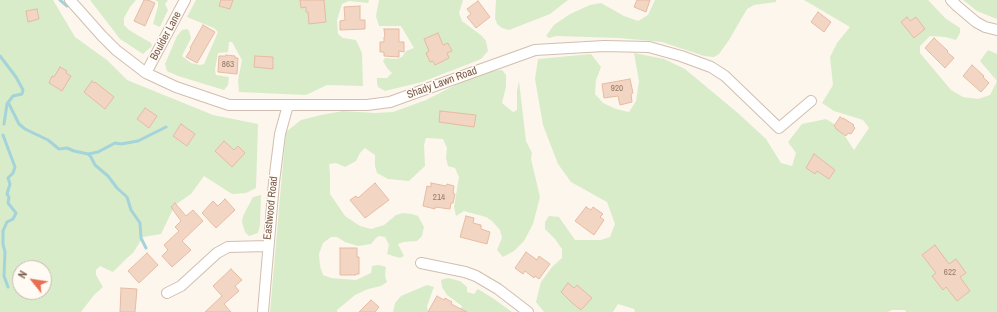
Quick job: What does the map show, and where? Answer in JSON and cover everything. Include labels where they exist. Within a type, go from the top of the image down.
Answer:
[{"type":"street","name":"Shady Lawn Road","points":[[70,0],[116,50],[146,73],[176,87],[229,105],[367,105],[390,102],[535,50],[604,46],[650,47],[681,56],[713,68],[725,76],[779,128],[810,101]]},
{"type":"street","name":"Boulder Lane","points":[[146,73],[185,0]]},
{"type":"street","points":[[951,0],[976,22],[985,27],[997,30]]},
{"type":"street","name":"Eastwood Road","points":[[263,312],[274,182],[280,134],[288,105]]},
{"type":"street","points":[[167,293],[181,286],[217,253],[228,247],[268,246]]},
{"type":"street","points":[[422,263],[465,272],[476,276],[498,289],[528,312]]},
{"type":"green space","points":[[0,0],[53,0],[75,37],[107,60],[127,80],[213,115],[258,124],[256,188],[246,193],[232,194],[204,176],[191,194],[175,205],[161,234],[143,237],[133,253],[113,272],[100,266],[96,270],[96,275],[103,287],[94,295],[81,312],[0,312]]},
{"type":"green space","points":[[90,0],[136,0],[124,18],[124,25],[129,30],[151,43],[152,46],[143,54],[120,39]]},
{"type":"green space","points":[[155,0],[168,0],[165,4],[168,10],[160,27],[153,24],[158,6],[158,2]]},
{"type":"green space","points":[[196,0],[369,0],[368,3],[349,1],[342,4],[337,20],[338,34],[343,38],[356,40],[362,53],[363,86],[327,85],[306,95],[239,92],[238,80],[242,60],[232,42],[229,42],[228,52],[218,53],[215,70],[216,75],[229,77],[228,85],[224,90],[178,76],[167,71],[165,64],[177,36],[182,30],[187,29],[191,38],[182,56],[191,63],[200,65],[204,64],[218,32],[214,28],[187,17]]},
{"type":"green space","points":[[379,0],[463,0],[459,13],[462,21],[482,36],[486,41],[488,51],[481,59],[466,65],[422,82],[385,91],[378,87],[377,78],[387,78],[392,73],[383,61],[385,58],[397,59],[402,57],[406,51],[414,48],[401,26],[379,26],[376,16]]},
{"type":"green space","points":[[496,0],[568,0],[550,14],[509,30],[502,28],[497,24],[495,18]]},
{"type":"green space","points":[[655,0],[776,0],[776,2],[754,5],[747,9],[729,40],[719,54],[714,57],[704,56],[662,42],[619,38],[556,36],[549,38],[546,36],[554,25],[570,14],[590,5],[601,3],[624,16],[638,21],[648,15]]},
{"type":"green space","points":[[804,0],[928,0],[945,18],[960,28],[960,33],[956,40],[945,37],[930,36],[920,46],[920,53],[951,90],[963,97],[978,99],[990,95],[997,81],[997,312],[906,312],[905,310],[892,310],[888,312],[635,312],[634,309],[618,304],[613,312],[544,312],[536,302],[541,282],[552,267],[562,258],[562,249],[545,229],[545,222],[549,216],[559,217],[575,240],[601,240],[610,237],[615,224],[607,202],[571,182],[558,164],[543,125],[535,79],[538,59],[591,54],[601,67],[596,80],[595,94],[603,103],[616,109],[629,112],[636,101],[639,81],[634,53],[664,59],[685,69],[739,114],[766,139],[781,163],[792,166],[796,153],[788,142],[802,124],[826,119],[839,127],[854,150],[869,128],[863,120],[834,111],[822,103],[833,85],[830,57],[837,43],[850,27]]},
{"type":"green space","points":[[963,0],[997,0],[997,19],[977,11]]},
{"type":"green space","points":[[988,50],[997,54],[997,81],[980,61]]},
{"type":"green space","points":[[502,70],[506,75],[506,87],[502,103],[513,112],[517,110],[517,91],[519,81],[526,141],[532,153],[531,159],[540,197],[533,224],[524,241],[514,251],[503,257],[497,250],[502,238],[500,230],[492,221],[486,217],[464,211],[456,216],[454,207],[459,177],[455,168],[448,166],[446,158],[447,148],[443,139],[426,138],[424,145],[425,166],[409,181],[388,179],[377,173],[375,166],[375,155],[365,148],[360,153],[356,161],[345,167],[336,163],[329,164],[330,194],[345,216],[360,226],[371,229],[384,225],[396,215],[403,213],[412,214],[418,216],[424,227],[422,236],[417,241],[398,244],[404,256],[400,258],[387,254],[389,245],[385,237],[379,236],[371,244],[358,246],[345,242],[337,237],[331,237],[323,243],[319,254],[320,266],[323,275],[331,278],[356,280],[371,273],[372,266],[379,265],[386,267],[385,276],[387,282],[381,286],[368,289],[355,295],[337,310],[337,312],[270,312],[286,132],[301,120],[321,115],[343,111],[375,113],[393,112],[426,100],[481,72]]},
{"type":"green space","points":[[261,195],[260,225],[258,233],[249,236],[245,232],[242,222],[243,216],[253,197]]},
{"type":"green space","points":[[448,278],[460,281],[467,287],[467,292],[474,294],[478,289],[512,312],[459,312],[462,306],[447,295],[442,287],[441,280]]},
{"type":"green space","points":[[427,285],[434,287],[427,306],[428,312],[393,312],[395,303],[401,296]]},
{"type":"building","points":[[144,0],[155,3],[145,26],[134,21]]},
{"type":"building","points":[[221,0],[233,0],[230,9],[219,6]]},
{"type":"building","points":[[300,0],[324,0],[326,22],[309,24],[308,12],[306,12],[306,7],[301,8]]},
{"type":"building","points":[[637,0],[650,0],[646,12],[634,7]]},
{"type":"building","points":[[478,1],[490,17],[476,28],[467,17],[471,14],[467,9]]},
{"type":"building","points":[[360,6],[360,20],[365,20],[365,29],[340,30],[340,21],[345,20],[344,7]]},
{"type":"building","points":[[37,9],[39,19],[28,22],[26,11]]},
{"type":"building","points":[[818,12],[831,22],[824,32],[811,22]]},
{"type":"building","points":[[907,17],[910,21],[916,17],[925,29],[914,38],[901,22]]},
{"type":"building","points":[[203,25],[215,32],[197,63],[186,57]]},
{"type":"building","points":[[384,29],[399,29],[399,42],[404,42],[404,52],[399,51],[399,57],[384,56],[384,52],[380,52],[380,42],[384,42],[385,37]]},
{"type":"building","points":[[438,33],[443,45],[448,43],[452,51],[447,53],[449,58],[435,65],[433,61],[430,62],[426,53],[429,51],[424,39]]},
{"type":"building","points":[[934,38],[954,58],[945,68],[925,48]]},
{"type":"building","points":[[219,56],[235,56],[235,58],[238,58],[237,74],[218,72]]},
{"type":"building","points":[[255,56],[273,57],[273,69],[254,67]]},
{"type":"building","points":[[972,65],[989,83],[981,92],[963,76]]},
{"type":"building","points":[[60,67],[67,71],[66,73],[71,76],[62,91],[49,83],[52,76],[54,77]]},
{"type":"building","points":[[630,79],[633,93],[631,94],[632,102],[620,105],[618,96],[604,98],[602,84]]},
{"type":"building","points":[[92,81],[114,97],[105,109],[84,92]]},
{"type":"building","points":[[145,108],[157,116],[149,128],[137,119]]},
{"type":"building","points":[[440,111],[476,115],[474,127],[439,122]]},
{"type":"building","points":[[840,117],[854,125],[853,126],[855,128],[851,134],[848,133],[846,136],[834,126]]},
{"type":"building","points":[[181,124],[195,134],[187,146],[173,136]]},
{"type":"building","points":[[224,141],[234,150],[238,146],[245,153],[232,167],[215,151]]},
{"type":"building","points":[[814,154],[835,170],[829,179],[817,171],[815,174],[806,168]]},
{"type":"building","points":[[375,183],[389,200],[365,218],[350,200],[356,196],[358,198]]},
{"type":"building","points":[[431,183],[454,186],[453,193],[455,194],[450,209],[435,207],[435,209],[423,206],[427,186],[431,187]]},
{"type":"building","points":[[225,199],[235,210],[216,228],[202,213],[213,201],[218,206]]},
{"type":"building","points":[[175,203],[186,216],[193,210],[203,221],[182,241],[191,250],[172,267],[162,256],[168,250],[164,245],[179,231],[175,227],[181,221],[171,207]]},
{"type":"building","points":[[586,207],[591,210],[593,207],[603,214],[600,217],[604,220],[594,235],[575,221]]},
{"type":"building","points":[[466,216],[474,218],[473,223],[481,225],[481,229],[490,232],[487,244],[460,237]]},
{"type":"building","points":[[935,245],[949,264],[956,259],[966,273],[960,277],[970,291],[957,301],[946,287],[943,290],[932,276],[936,273],[922,255]]},
{"type":"building","points":[[340,248],[357,248],[357,257],[359,257],[359,274],[340,275]]},
{"type":"building","points":[[526,252],[537,260],[539,256],[550,264],[539,279],[535,276],[534,278],[525,271],[523,274],[515,268]]},
{"type":"building","points":[[147,253],[158,265],[139,283],[128,271]]},
{"type":"building","points":[[231,269],[242,280],[235,286],[239,291],[224,304],[231,312],[205,312],[222,296],[213,286]]},
{"type":"building","points":[[568,283],[574,288],[577,285],[592,298],[581,310],[561,292]]},
{"type":"building","points":[[121,288],[137,289],[135,312],[120,312]]},
{"type":"building","points":[[437,296],[444,300],[445,298],[452,302],[451,304],[467,312],[428,312]]},
{"type":"building","points":[[371,300],[379,307],[375,312],[359,312]]},
{"type":"waterway","points":[[60,0],[67,6]]},
{"type":"waterway","points":[[0,56],[16,77],[23,90],[22,94],[13,96],[7,104],[4,124]]},
{"type":"waterway","points":[[8,102],[19,124],[25,129],[48,140],[59,149],[67,148],[88,154],[98,152],[115,143],[121,144],[138,141],[166,127]]},
{"type":"waterway","points":[[3,135],[15,167],[13,173],[8,178],[10,184],[7,194],[9,197],[8,203],[16,213],[13,219],[7,222],[3,231],[3,244],[5,252],[4,276],[8,287]]},
{"type":"waterway","points":[[88,154],[95,165],[108,176],[117,188],[127,197],[131,210],[140,223],[141,238],[146,248]]}]
